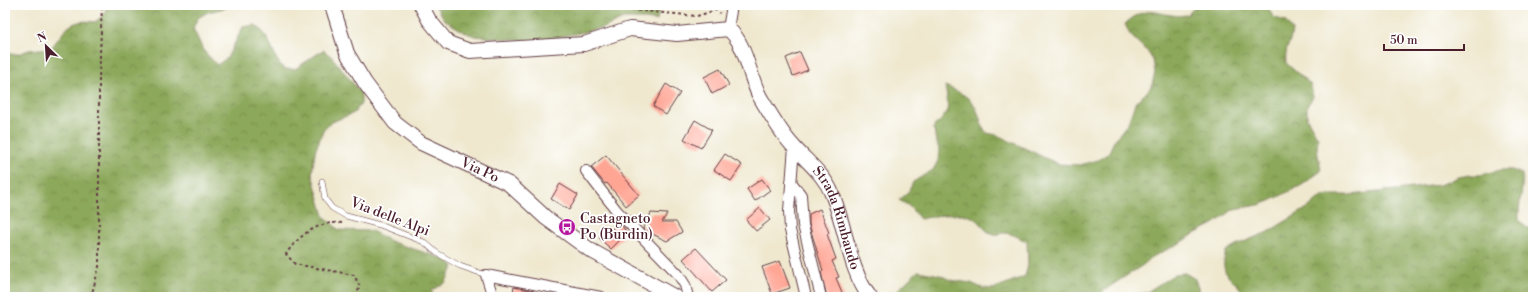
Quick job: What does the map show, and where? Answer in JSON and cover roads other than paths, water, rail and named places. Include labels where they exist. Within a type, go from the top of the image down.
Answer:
[{"type":"street","name":"Via Po","points":[[332,5],[347,53],[365,83],[395,123],[421,143],[509,184],[546,218],[590,250],[665,295]]},
{"type":"street","points":[[421,5],[428,20],[448,43],[470,51],[584,44],[630,29],[676,34],[729,24],[732,5]]},
{"type":"street","name":"Strada Rimbaudo","points":[[729,24],[741,47],[760,96],[794,147],[820,173],[832,194],[858,274],[870,297]]},
{"type":"street","points":[[794,147],[789,211],[790,230],[806,297]]},
{"type":"street","points":[[586,171],[617,211],[678,274],[688,297]]},
{"type":"street","points":[[791,182],[801,195],[803,225],[821,297]]},
{"type":"street","points":[[486,275],[493,297]]},
{"type":"street","name":"Via delle Alpi","points":[[486,275],[601,297]]},
{"type":"lane","name":"Via delle Alpi","points":[[322,180],[325,199],[332,208],[346,216],[380,225],[424,242],[437,253],[460,266],[486,275]]},
{"type":"place","name":"Castagneto Po (Burdin)","points":[[567,227]]}]
